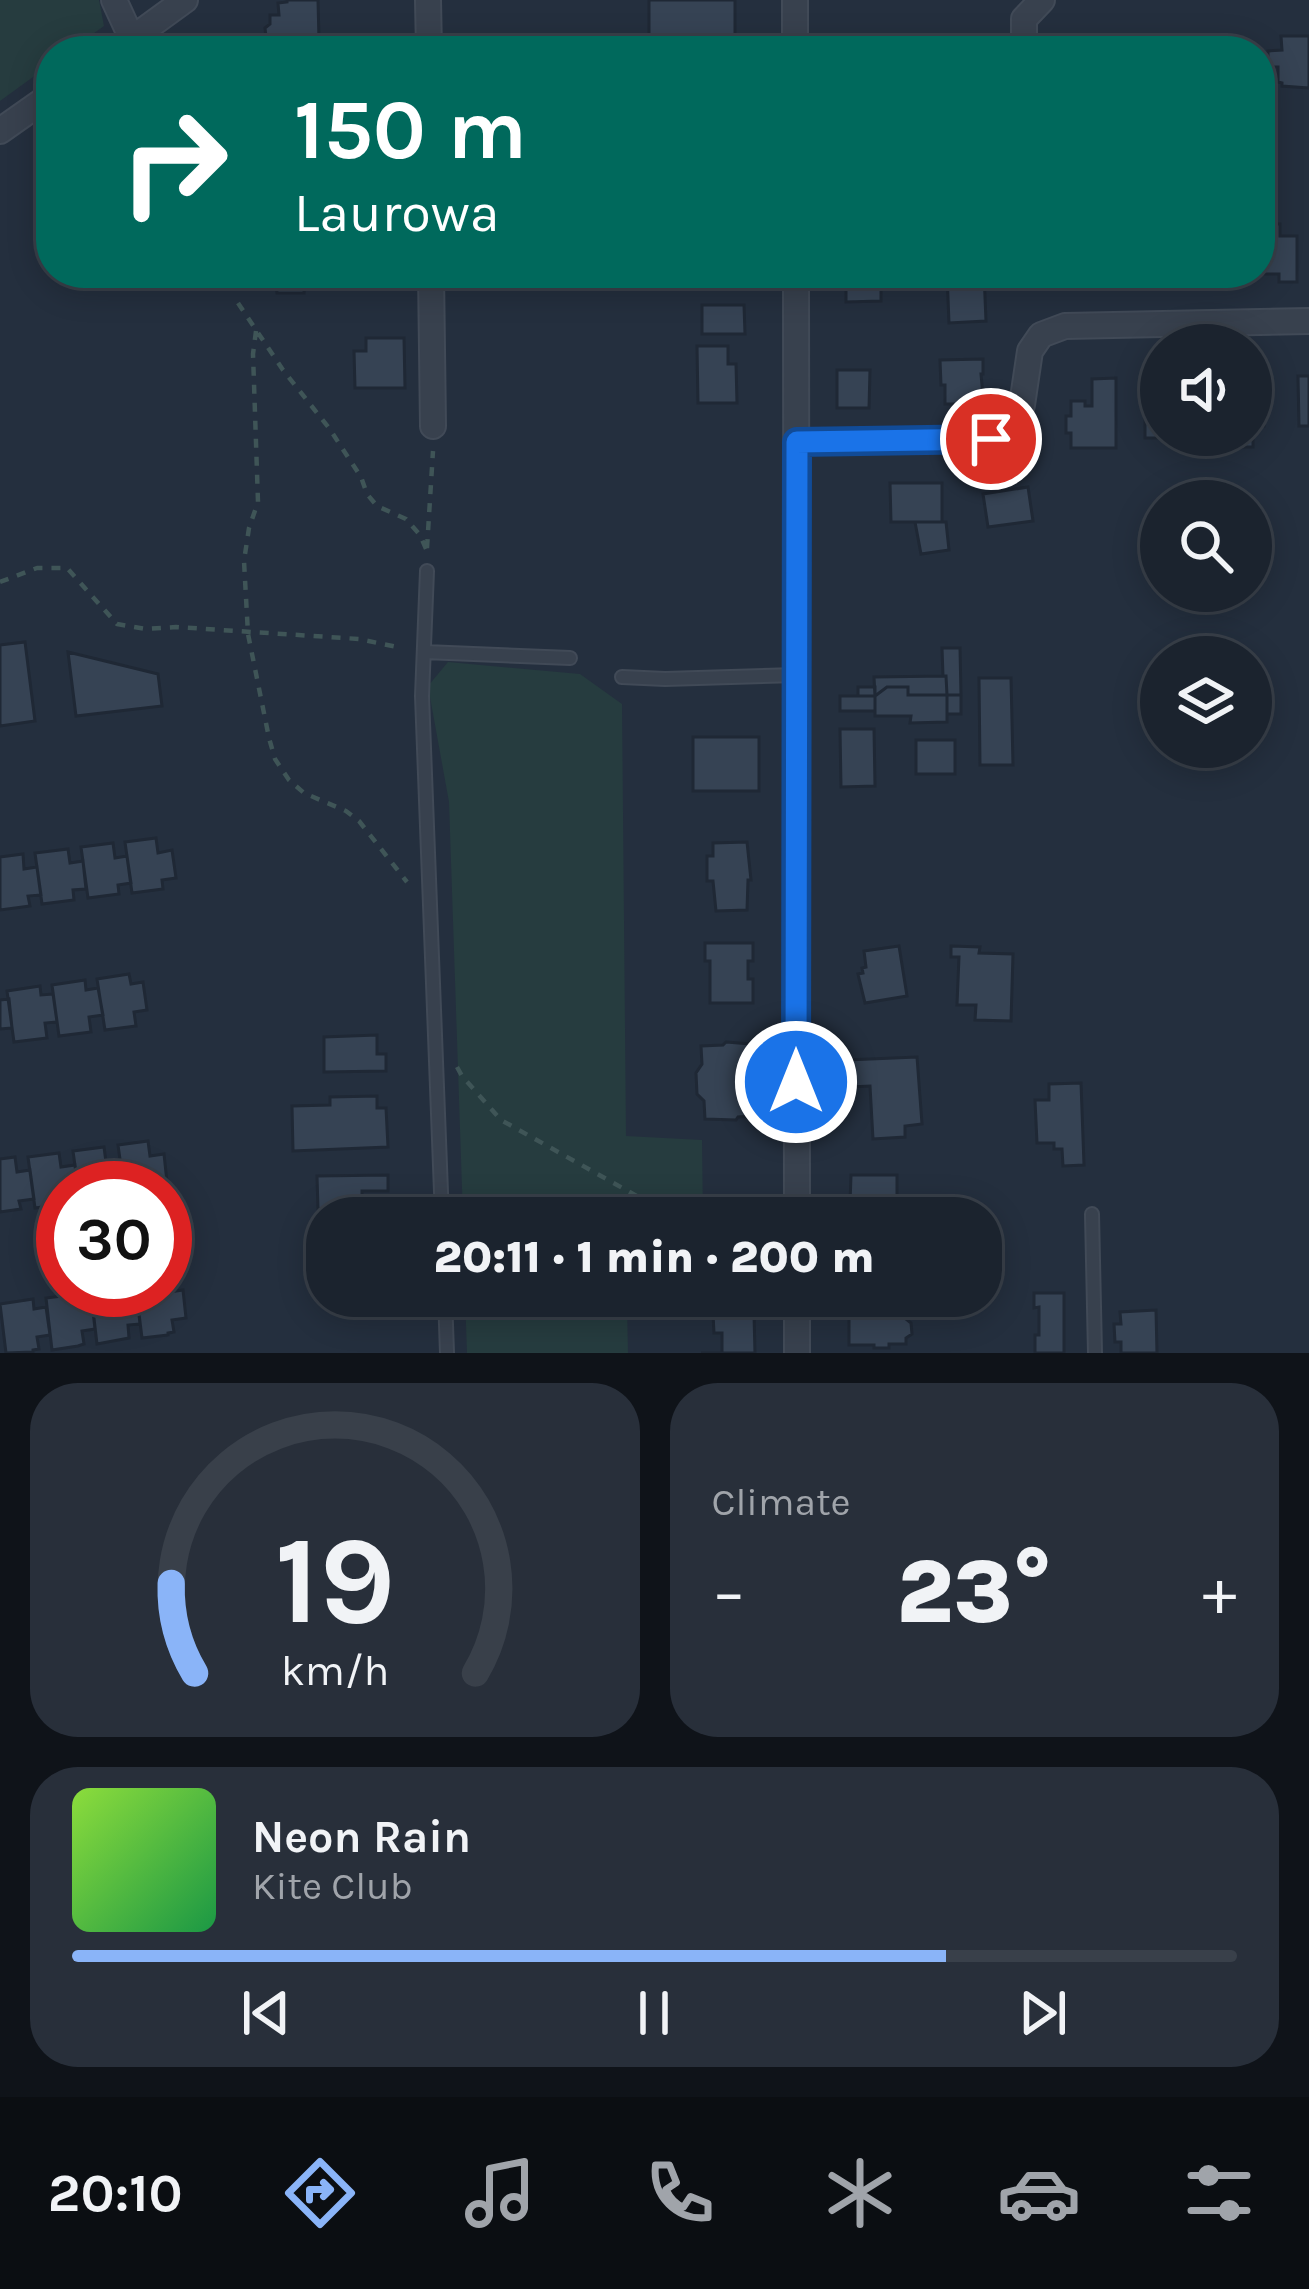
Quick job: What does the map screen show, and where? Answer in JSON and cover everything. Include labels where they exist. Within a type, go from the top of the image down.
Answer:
[{"type":"street","points":[[114,0],[122,36]]},
{"type":"street","points":[[136,36],[185,0]]},
{"type":"street","points":[[428,0],[428,36]]},
{"type":"street","points":[[795,0],[795,36]]},
{"type":"street","points":[[1024,36],[1024,19],[1042,0]]},
{"type":"street","points":[[0,130],[36,105]]},
{"type":"street","points":[[431,288],[434,426]]},
{"type":"street","points":[[796,288],[797,1197]]},
{"type":"street","points":[[797,442],[991,439],[1015,424],[1030,351],[1041,335],[1064,326],[1309,321]]},
{"type":"street","points":[[797,1317],[797,1353]]},
{"type":"lane","points":[[427,571],[422,696],[441,1197]]},
{"type":"lane","points":[[425,652],[570,658]]},
{"type":"lane","points":[[622,677],[796,675]]},
{"type":"lane","points":[[1092,1214],[1095,1353]]},
{"type":"lane","points":[[446,1317],[447,1353]]},
{"type":"path","points":[[238,303],[329,428],[367,494],[377,506],[406,519],[427,551],[434,426]]},
{"type":"path","points":[[256,331],[258,502],[244,561],[248,634],[268,738],[289,780],[358,821],[431,914]]},
{"type":"path","points":[[0,582],[37,568],[67,568],[117,624],[359,640],[425,652]]},
{"type":"path","points":[[434,1023],[462,1076],[501,1120],[638,1197]]},
{"type":"green space","points":[[0,0],[99,0],[104,26],[90,36],[36,36],[36,75],[0,101]]},
{"type":"green space","points":[[448,662],[580,674],[622,704],[626,1136],[702,1140],[703,1197],[462,1197],[449,802],[428,686]]},
{"type":"green space","points":[[466,1317],[627,1317],[628,1353],[467,1353]]},
{"type":"building","points":[[318,0],[319,36],[266,36],[270,15],[279,15],[278,3]]},
{"type":"building","points":[[649,0],[735,0],[735,36],[649,36]]},
{"type":"building","points":[[1281,36],[1309,36],[1309,88],[1278,82],[1275,50],[1282,50]]},
{"type":"building","points":[[1275,224],[1280,224],[1280,236],[1297,236],[1297,282],[1279,282],[1275,274]]},
{"type":"building","points":[[276,288],[304,288],[304,293],[277,293]]},
{"type":"building","points":[[881,288],[881,301],[846,302],[843,289]]},
{"type":"building","points":[[948,288],[985,288],[986,321],[949,323]]},
{"type":"building","points":[[702,305],[744,305],[745,334],[702,334]]},
{"type":"building","points":[[366,338],[404,338],[405,388],[355,388],[354,351],[366,351]]},
{"type":"building","points":[[697,346],[728,346],[728,364],[736,364],[737,403],[698,403]]},
{"type":"building","points":[[983,359],[983,396],[976,404],[945,404],[940,360]]},
{"type":"building","points":[[837,370],[870,370],[869,408],[837,408]]},
{"type":"building","points":[[1298,376],[1309,376],[1309,426],[1299,426]]},
{"type":"building","points":[[1116,378],[1116,448],[1071,448],[1066,416],[1071,416],[1071,401],[1092,406],[1092,379]]},
{"type":"building","points":[[890,483],[942,483],[942,522],[891,522]]},
{"type":"building","points":[[1028,487],[1033,521],[988,527],[983,494]]},
{"type":"building","points":[[915,522],[946,522],[949,550],[921,554]]},
{"type":"building","points":[[25,642],[35,721],[0,726],[0,645]]},
{"type":"building","points":[[942,648],[960,648],[961,695],[947,695]]},
{"type":"building","points":[[68,652],[158,674],[162,706],[76,716]]},
{"type":"building","points":[[946,676],[947,695],[908,695],[908,687],[887,687],[875,696],[874,677]]},
{"type":"building","points":[[979,678],[1011,678],[1013,765],[980,765]]},
{"type":"building","points":[[858,687],[875,687],[875,696],[858,696]]},
{"type":"building","points":[[887,687],[908,687],[908,695],[947,695],[947,722],[910,723],[911,716],[875,716],[875,696]]},
{"type":"building","points":[[947,695],[961,695],[961,714],[947,714]]},
{"type":"building","points":[[840,696],[875,696],[875,711],[840,711]]},
{"type":"building","points":[[840,729],[874,729],[875,786],[841,787]]},
{"type":"building","points":[[693,737],[759,737],[759,791],[693,791]]},
{"type":"building","points":[[916,740],[955,740],[955,774],[916,774]]},
{"type":"building","points":[[156,838],[158,853],[172,850],[176,878],[162,880],[163,889],[132,893],[125,842]]},
{"type":"building","points":[[747,842],[751,880],[747,910],[716,911],[713,881],[707,881],[707,856],[713,856],[713,843]]},
{"type":"building","points":[[113,843],[115,858],[127,856],[131,883],[118,885],[119,894],[88,898],[81,847]]},
{"type":"building","points":[[68,849],[70,863],[83,861],[86,889],[73,890],[74,900],[42,904],[35,853]]},
{"type":"building","points":[[23,854],[24,869],[37,867],[41,895],[28,896],[30,906],[0,910],[0,857]]},
{"type":"building","points":[[705,943],[753,943],[748,979],[753,979],[753,1003],[710,1003]]},
{"type":"building","points":[[899,946],[907,996],[865,1003],[858,974],[866,967],[864,951]]},
{"type":"building","points":[[951,946],[1013,954],[1011,1021],[975,1020],[976,1005],[957,1005],[959,957],[951,957]]},
{"type":"building","points":[[129,974],[131,984],[143,982],[147,1010],[134,1012],[136,1026],[105,1030],[97,979]]},
{"type":"building","points":[[85,980],[86,990],[98,988],[103,1015],[89,1017],[91,1032],[59,1036],[52,985]]},
{"type":"building","points":[[40,986],[41,995],[53,994],[57,1022],[45,1023],[47,1038],[14,1042],[7,991]]},
{"type":"building","points":[[9,999],[12,1028],[0,1029],[0,1000]]},
{"type":"building","points":[[377,1035],[377,1054],[386,1054],[386,1071],[324,1072],[324,1037]]},
{"type":"building","points":[[751,1044],[755,1116],[705,1119],[704,1101],[697,1094],[701,1046]]},
{"type":"building","points":[[917,1057],[922,1124],[905,1126],[905,1137],[873,1139],[870,1086],[849,1087],[847,1060]]},
{"type":"building","points":[[1081,1083],[1084,1165],[1063,1166],[1062,1149],[1054,1149],[1054,1143],[1037,1143],[1035,1100],[1049,1100],[1049,1084]]},
{"type":"building","points":[[377,1096],[377,1108],[386,1108],[388,1147],[293,1151],[292,1106],[330,1105],[330,1097]]},
{"type":"building","points":[[148,1141],[150,1156],[164,1154],[165,1161],[120,1161],[118,1145]]},
{"type":"building","points":[[104,1147],[106,1161],[74,1161],[73,1151]]},
{"type":"building","points":[[59,1153],[60,1161],[36,1161],[36,1208],[35,1208],[28,1157]]},
{"type":"building","points":[[15,1157],[17,1172],[30,1170],[34,1199],[19,1201],[21,1209],[0,1212],[0,1159]]},
{"type":"building","points":[[388,1175],[388,1191],[362,1191],[362,1197],[318,1197],[317,1176]]},
{"type":"building","points":[[851,1175],[897,1175],[897,1197],[850,1197]]},
{"type":"building","points":[[1034,1293],[1064,1293],[1064,1353],[1035,1353],[1039,1307],[1034,1308]]},
{"type":"building","points":[[33,1299],[36,1317],[47,1317],[50,1335],[37,1337],[39,1349],[6,1353],[0,1304]]},
{"type":"building","points":[[1156,1310],[1157,1353],[1121,1353],[1114,1324],[1121,1324],[1120,1312]]},
{"type":"building","points":[[48,1317],[94,1317],[95,1329],[82,1331],[84,1344],[52,1350]]},
{"type":"building","points":[[94,1317],[139,1317],[140,1324],[128,1325],[129,1338],[97,1344]]},
{"type":"building","points":[[139,1317],[186,1317],[172,1320],[174,1332],[168,1335],[142,1338]]},
{"type":"building","points":[[713,1317],[754,1317],[755,1353],[722,1353],[722,1333],[714,1333]]},
{"type":"building","points":[[849,1317],[906,1317],[911,1323],[906,1344],[889,1344],[889,1348],[849,1345]]},
{"type":"route","points":[[796,1082],[797,442],[991,439]]}]
